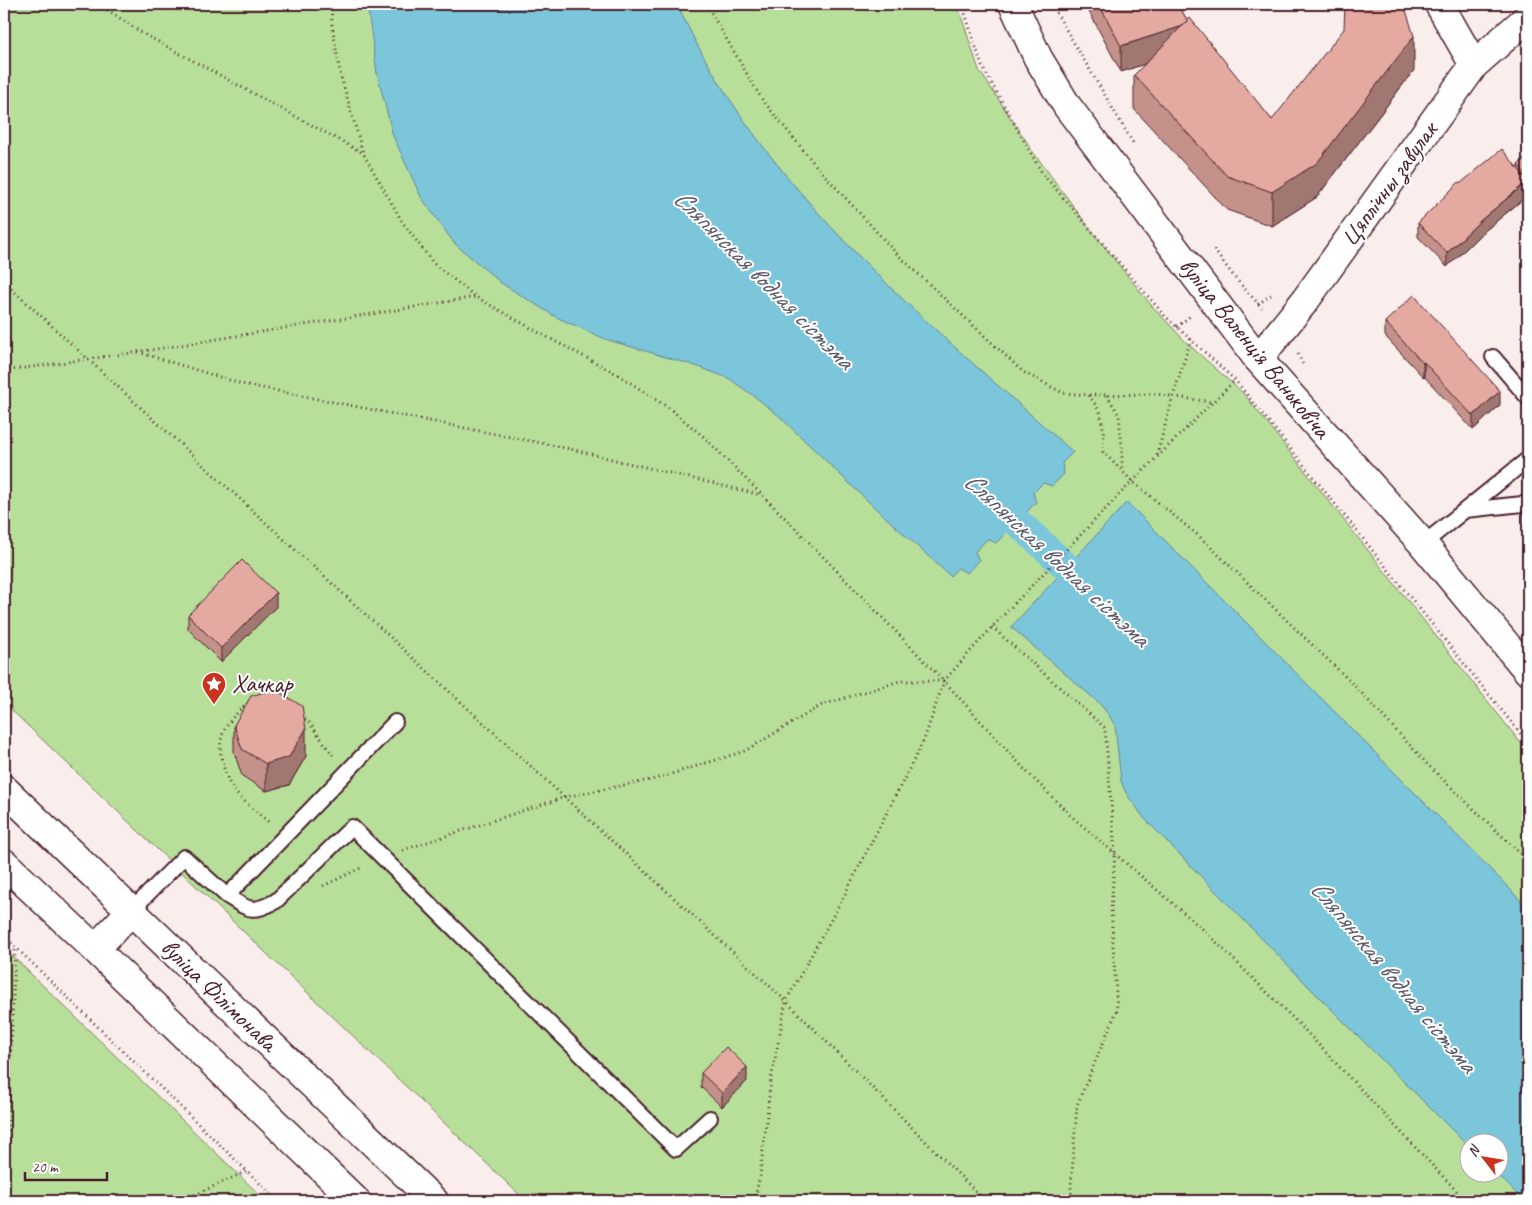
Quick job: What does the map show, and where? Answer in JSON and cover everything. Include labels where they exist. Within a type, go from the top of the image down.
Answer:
[{"type":"street","name":"вуліца Валенція Ваньковіча","points":[[1013,4],[1038,58],[1067,106],[1258,359],[1423,544],[1528,671]]},
{"type":"street","points":[[1439,4],[1474,64]]},
{"type":"street","name":"Цяплічны завулак","points":[[1258,359],[1304,302],[1474,64],[1528,17]]},
{"type":"street","name":"вуліца Філімонава","points":[[4,788],[434,1201]]},
{"type":"street","points":[[4,863],[356,1201]]},
{"type":"street","points":[[95,949],[131,911]]},
{"type":"lane","points":[[1493,357],[1528,398]]},
{"type":"lane","points":[[1423,544],[1528,459]]},
{"type":"lane","points":[[1464,510],[1523,504]]},
{"type":"lane","points":[[227,896],[395,722]]},
{"type":"lane","points":[[131,911],[184,857],[227,896],[248,909],[262,909],[276,901],[352,827],[676,1149],[710,1118]]},
{"type":"path","points":[[98,4],[142,33],[363,153]]},
{"type":"path","points":[[331,4],[332,24],[340,73],[363,153],[403,223],[434,264],[476,297],[617,374],[669,408],[704,437],[944,681],[1026,771],[1064,809],[1206,932],[1298,1023],[1466,1201]]},
{"type":"path","points":[[706,4],[761,98],[817,167],[898,255],[1023,372],[1063,393],[1089,395],[1156,394],[1211,402]]},
{"type":"path","points":[[962,4],[982,66],[1042,173],[1165,316],[1236,380],[1528,743]]},
{"type":"path","points":[[1051,4],[1135,147]]},
{"type":"path","points":[[1212,247],[1235,278]]},
{"type":"path","points":[[4,282],[786,1001],[985,1201]]},
{"type":"path","points":[[4,371],[138,352],[476,297]]},
{"type":"path","points":[[1157,456],[1191,339]]},
{"type":"path","points":[[138,352],[242,384],[566,448],[763,496]]},
{"type":"path","points":[[754,1201],[760,1176],[771,1080],[786,1001],[844,896],[924,740],[944,681],[992,627],[1119,494],[1211,402],[1236,380]]},
{"type":"path","points":[[1089,395],[1100,412],[1104,432],[1104,452],[1132,481],[1200,538],[1338,670],[1431,768],[1528,861]]},
{"type":"path","points":[[1107,395],[1119,415],[1122,471]]},
{"type":"path","points":[[992,627],[1105,728],[1115,853],[1111,909],[1117,1010],[1077,1105],[1071,1188],[1072,1201]]},
{"type":"path","points":[[565,797],[655,779],[746,751],[822,705],[891,683],[900,681],[944,681]]},
{"type":"path","points":[[249,702],[236,713],[225,728],[220,743],[221,760],[234,791],[272,825]]},
{"type":"path","points":[[295,712],[308,721],[334,757]]},
{"type":"path","points":[[4,936],[278,1201]]},
{"type":"path","points":[[5,1201],[16,948]]},
{"type":"path","points":[[181,1201],[246,1171]]},
{"type":"green space","points":[[4,4],[957,4],[979,70],[1034,153],[1088,226],[1151,305],[1187,343],[1244,394],[1528,752],[1528,1201],[526,1201],[4,703]]},
{"type":"green space","points":[[4,948],[266,1201],[4,1201]]},
{"type":"water","points":[[367,4],[677,4],[712,71],[754,134],[800,192],[851,248],[905,301],[1073,452],[1062,463],[1064,474],[1052,486],[1043,483],[1033,493],[1036,502],[1024,515],[1014,512],[1004,522],[1008,531],[996,543],[987,539],[975,552],[979,560],[967,573],[958,568],[950,576],[873,506],[778,415],[728,378],[699,367],[605,339],[556,317],[501,283],[454,243],[421,197],[393,136],[377,73]]},
{"type":"water","points":[[1127,502],[1528,909],[1528,1201],[1524,1201],[1505,1182],[1510,1182],[1510,1132],[1460,1132],[1460,1138],[1313,991],[1144,818],[1126,793],[1121,781],[1115,726],[1108,714],[1099,703],[1011,627]]},
{"type":"building","points":[[1099,4],[1177,4],[1188,21],[1183,26],[1121,46]]},
{"type":"building","points":[[1345,4],[1404,4],[1414,36],[1317,163],[1272,192],[1227,176],[1134,75],[1190,18],[1272,120],[1344,29]]},
{"type":"building","points":[[1502,149],[1528,181],[1481,220],[1447,253],[1418,223],[1459,182],[1461,183]]},
{"type":"building","points":[[1528,155],[1528,177],[1518,165]]},
{"type":"building","points":[[1414,295],[1500,391],[1473,416],[1385,322]]},
{"type":"building","points":[[1528,345],[1528,355],[1524,350]]},
{"type":"building","points":[[1522,460],[1528,460],[1528,471],[1523,468]]},
{"type":"building","points":[[1528,484],[1528,496],[1523,496],[1523,486]]},
{"type":"building","points":[[242,560],[276,593],[221,648],[188,615]]},
{"type":"building","points":[[274,689],[302,706],[306,729],[289,757],[266,764],[242,749],[234,725],[251,696]]},
{"type":"building","points":[[726,1047],[747,1067],[722,1093],[701,1073]]},
{"type":"waterway","name":"Сляпянская водная сістэма","points":[[981,489],[1094,592]]},
{"type":"place","name":"Хачкар","points":[[214,705]]}]
